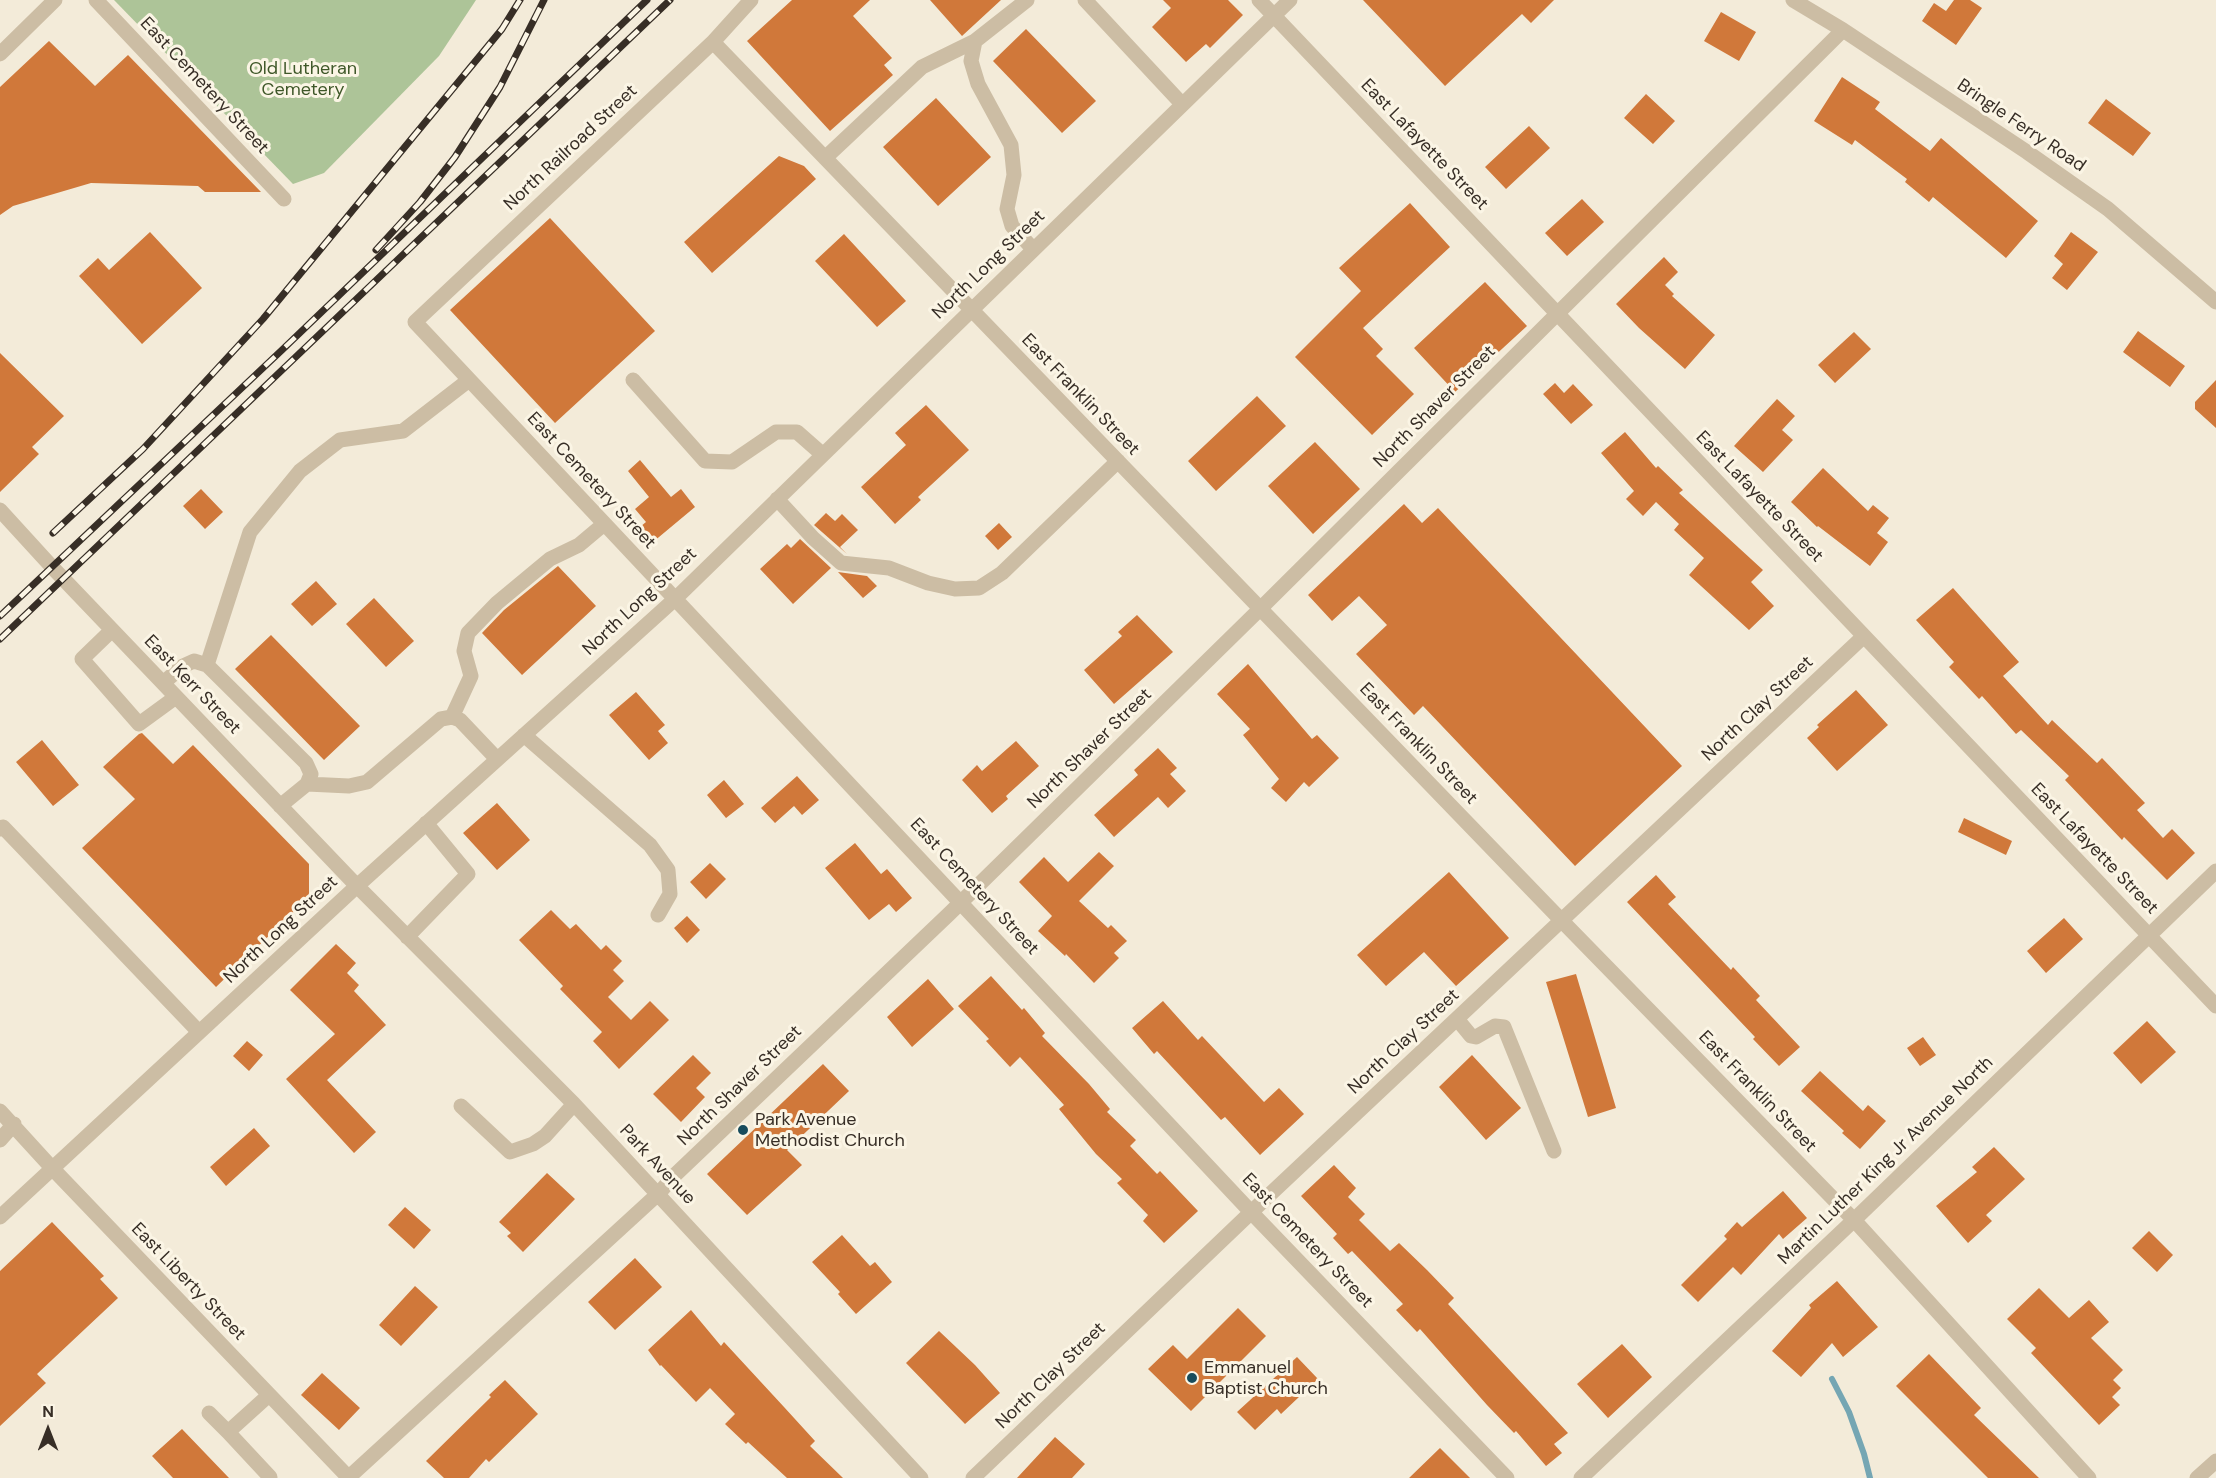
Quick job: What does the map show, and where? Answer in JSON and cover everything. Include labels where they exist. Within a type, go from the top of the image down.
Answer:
[{"type":"street","points":[[0,54],[56,0]]},
{"type":"street","name":"East Cemetery Street","points":[[96,0],[284,199]]},
{"type":"street","name":"North Railroad Street","points":[[415,322],[713,42],[751,0]]},
{"type":"street","points":[[825,158],[922,67],[975,41],[1027,0]]},
{"type":"street","points":[[1085,0],[1182,104]]},
{"type":"street","points":[[1259,0],[1274,15]]},
{"type":"street","name":"North Long Street","points":[[0,1216],[357,886],[675,598],[1290,0]]},
{"type":"street","name":"Bringle Ferry Road","points":[[1792,0],[1843,30],[2027,152],[2108,209],[2216,302]]},
{"type":"street","name":"East Lafayette Street","points":[[1274,15],[2216,1006]]},
{"type":"street","name":"North Shaver Street","points":[[349,1478],[658,1194],[676,1174],[961,902],[1261,608],[1843,30]]},
{"type":"street","points":[[975,41],[971,61],[978,84],[1011,145],[1014,175],[1007,209],[1012,226],[1033,249]]},
{"type":"street","name":"East Franklin Street","points":[[713,42],[970,310],[1854,1220],[2089,1478]]},
{"type":"street","name":"East Cemetery Street","points":[[415,322],[1251,1212],[1507,1478]]},
{"type":"street","points":[[207,665],[250,532],[300,471],[340,440],[403,431],[469,380]]},
{"type":"street","points":[[633,380],[705,461],[732,462],[776,432],[797,432],[822,454]]},
{"type":"street","points":[[777,499],[813,538],[841,563],[889,568],[928,584],[955,589],[979,588],[1002,573],[1118,461]]},
{"type":"street","name":"East Kerr Street","points":[[0,510],[357,886]]},
{"type":"street","points":[[452,717],[471,676],[464,651],[468,633],[497,603],[550,559],[579,545],[604,524]]},
{"type":"street","points":[[112,630],[82,659],[139,724],[176,697]]},
{"type":"street","name":"North Clay Street","points":[[973,1478],[1251,1212],[1864,636]]},
{"type":"street","points":[[163,683],[183,666],[194,661],[207,665],[306,763],[311,774],[307,784],[280,806]]},
{"type":"street","points":[[307,784],[349,786],[367,782],[441,719],[452,717],[460,720],[497,759]]},
{"type":"street","points":[[524,735],[650,845],[668,870],[670,894],[658,915]]},
{"type":"street","points":[[406,937],[468,874],[426,823]]},
{"type":"street","points":[[0,829],[3,826],[199,1032]]},
{"type":"street","name":"Martin Luther King Jr Avenue North","points":[[1581,1478],[1854,1220],[2216,871]]},
{"type":"street","name":"Park Avenue","points":[[357,886],[574,1104],[921,1478]]},
{"type":"street","points":[[1457,1019],[1471,1036],[1476,1037],[1495,1026],[1504,1027],[1554,1151]]},
{"type":"street","points":[[461,1106],[510,1152],[533,1144],[545,1136],[574,1104]]},
{"type":"street","name":"East Liberty Street","points":[[0,1111],[349,1478]]},
{"type":"street","points":[[0,1140],[14,1124]]},
{"type":"street","points":[[228,1432],[269,1395]]},
{"type":"street","points":[[209,1413],[270,1477]]},
{"type":"street","points":[[2197,1478],[2216,1461]]},
{"type":"green space","name":"Old Lutheran Cemetery","points":[[114,0],[476,0],[439,56],[324,173],[293,184]]},
{"type":"building","points":[[792,0],[870,0],[853,16],[892,58],[884,65],[893,75],[830,131],[747,41]]},
{"type":"building","points":[[930,0],[1001,0],[962,36]]},
{"type":"building","points":[[1163,0],[1228,0],[1243,15],[1210,48],[1206,44],[1186,62],[1152,27],[1171,8]]},
{"type":"building","points":[[1363,0],[1554,0],[1531,23],[1522,14],[1445,86]]},
{"type":"building","points":[[1954,0],[1970,0],[1982,8],[1956,45],[1922,21],[1934,3],[1946,11]]},
{"type":"building","points":[[1721,12],[1756,32],[1739,61],[1704,41]]},
{"type":"building","points":[[1026,29],[1096,101],[1062,133],[993,61]]},
{"type":"building","points":[[49,41],[95,86],[128,55],[261,192],[205,192],[198,186],[91,183],[13,206],[0,215],[0,87]]},
{"type":"building","points":[[1842,77],[1880,102],[1875,109],[1930,151],[1941,138],[2038,221],[2006,258],[1933,197],[1929,202],[1905,182],[1907,179],[1855,140],[1852,145],[1814,121]]},
{"type":"building","points":[[1646,94],[1675,121],[1653,144],[1624,118]]},
{"type":"building","points":[[936,98],[991,157],[938,206],[883,147]]},
{"type":"building","points":[[2106,99],[2151,133],[2133,156],[2088,123]]},
{"type":"building","points":[[1529,126],[1550,148],[1506,189],[1485,167]]},
{"type":"building","points":[[779,156],[804,166],[816,179],[712,273],[684,242]]},
{"type":"building","points":[[1582,199],[1604,222],[1567,256],[1545,233]]},
{"type":"building","points":[[1410,203],[1450,247],[1363,328],[1383,349],[1376,356],[1414,394],[1372,435],[1295,357],[1361,291],[1339,268]]},
{"type":"building","points":[[550,218],[655,331],[555,423],[450,310]]},
{"type":"building","points":[[150,232],[202,288],[142,344],[79,276],[98,258],[109,270]]},
{"type":"building","points":[[2071,232],[2098,252],[2067,290],[2052,278],[2063,264],[2054,256]]},
{"type":"building","points":[[844,234],[906,301],[877,327],[815,261]]},
{"type":"building","points":[[1664,257],[1678,272],[1665,285],[1674,294],[1672,296],[1715,335],[1685,369],[1616,304]]},
{"type":"building","points":[[1485,282],[1527,326],[1455,392],[1414,348]]},
{"type":"building","points":[[2138,331],[2185,366],[2170,387],[2123,352]]},
{"type":"building","points":[[1854,332],[1871,349],[1835,383],[1818,365]]},
{"type":"building","points":[[0,353],[64,416],[32,447],[39,454],[0,492]]},
{"type":"building","points":[[2216,380],[2216,428],[2195,409],[2195,402]]},
{"type":"building","points":[[1555,383],[1564,393],[1573,384],[1593,405],[1571,424],[1543,394]]},
{"type":"building","points":[[1257,396],[1286,426],[1216,491],[1188,461]]},
{"type":"building","points":[[1777,399],[1795,416],[1782,430],[1793,440],[1763,472],[1734,446]]},
{"type":"building","points":[[926,405],[969,450],[918,497],[921,500],[895,524],[861,487],[906,445],[895,433]]},
{"type":"building","points":[[1625,432],[1656,468],[1658,466],[1683,490],[1679,493],[1763,570],[1751,582],[1774,606],[1749,630],[1689,575],[1704,558],[1674,530],[1679,524],[1656,502],[1643,516],[1626,499],[1634,491],[1601,453]]},
{"type":"building","points":[[1315,442],[1360,489],[1313,534],[1268,486]]},
{"type":"building","points":[[640,460],[671,497],[681,489],[695,507],[653,542],[640,527],[646,522],[635,509],[649,497],[628,471]]},
{"type":"building","points":[[1823,468],[1868,511],[1873,505],[1889,518],[1877,533],[1888,542],[1870,566],[1817,527],[1791,502]]},
{"type":"building","points":[[201,489],[223,512],[205,529],[183,506]]},
{"type":"building","points":[[1404,504],[1422,523],[1438,508],[1682,766],[1575,866],[1423,706],[1414,715],[1356,654],[1387,625],[1359,596],[1332,621],[1308,595]]},
{"type":"building","points":[[826,513],[835,521],[842,514],[858,530],[840,547],[847,554],[814,525]]},
{"type":"building","points":[[999,523],[1012,537],[998,550],[985,536]]},
{"type":"building","points":[[800,539],[831,568],[793,604],[760,569],[787,544],[791,548]]},
{"type":"building","points":[[558,566],[596,606],[522,675],[482,633],[504,610]]},
{"type":"building","points":[[838,572],[867,576],[877,586],[863,598]]},
{"type":"building","points":[[316,581],[337,604],[312,626],[291,604]]},
{"type":"building","points":[[1953,588],[2019,662],[2003,676],[2048,725],[2052,720],[2097,763],[2102,758],[2145,803],[2137,810],[2163,838],[2172,829],[2195,853],[2167,880],[2124,837],[2122,840],[2065,780],[2069,776],[2021,730],[2016,734],[1982,696],[1979,699],[1949,667],[1954,662],[1916,620]]},
{"type":"building","points":[[374,598],[414,641],[386,667],[346,624]]},
{"type":"building","points":[[1137,615],[1173,652],[1114,704],[1084,670],[1122,636],[1118,632]]},
{"type":"building","points":[[271,635],[360,726],[324,760],[235,669]]},
{"type":"building","points":[[1248,664],[1312,739],[1317,735],[1339,758],[1309,787],[1304,782],[1286,802],[1271,788],[1279,779],[1243,735],[1250,729],[1217,694]]},
{"type":"building","points":[[1856,690],[1888,725],[1837,771],[1807,738],[1819,727],[1817,725]]},
{"type":"building","points":[[636,692],[665,725],[658,731],[668,743],[649,760],[609,715]]},
{"type":"building","points":[[142,733],[173,764],[193,745],[309,864],[309,897],[216,987],[82,848],[135,799],[103,767]]},
{"type":"building","points":[[42,740],[79,785],[53,806],[16,762]]},
{"type":"building","points":[[1016,741],[1039,766],[1006,796],[1008,799],[992,813],[962,780],[977,765],[982,771]]},
{"type":"building","points":[[1158,748],[1177,768],[1170,774],[1186,791],[1168,808],[1158,797],[1114,837],[1094,815],[1138,775],[1134,770]]},
{"type":"building","points":[[797,776],[819,800],[802,815],[794,806],[775,823],[761,808]]},
{"type":"building","points":[[724,780],[744,804],[726,818],[707,795]]},
{"type":"building","points":[[497,803],[530,840],[497,870],[463,833]]},
{"type":"building","points":[[1964,818],[2012,841],[2006,855],[1958,832]]},
{"type":"building","points":[[855,843],[881,874],[887,869],[912,898],[896,912],[889,904],[869,920],[825,868]]},
{"type":"building","points":[[1099,852],[1114,866],[1079,901],[1108,928],[1111,925],[1127,941],[1114,953],[1119,958],[1094,983],[1066,954],[1065,956],[1038,931],[1052,916],[1019,882],[1044,857],[1068,882]]},
{"type":"building","points":[[710,863],[726,879],[706,899],[690,882]]},
{"type":"building","points":[[1449,872],[1509,938],[1456,986],[1424,952],[1386,986],[1357,955]]},
{"type":"building","points":[[1656,875],[1676,897],[1668,904],[1731,970],[1733,967],[1760,996],[1756,1000],[1800,1047],[1779,1066],[1753,1039],[1755,1037],[1627,902]]},
{"type":"building","points":[[551,910],[570,929],[576,924],[601,950],[606,945],[622,961],[613,970],[624,981],[608,997],[631,1020],[650,1001],[669,1020],[619,1069],[593,1041],[602,1032],[560,989],[563,986],[519,940]]},
{"type":"building","points":[[687,916],[700,930],[687,943],[674,928]]},
{"type":"building","points":[[2064,918],[2083,939],[2046,973],[2027,951]]},
{"type":"building","points":[[336,944],[356,963],[347,973],[359,985],[354,991],[386,1025],[327,1080],[376,1132],[354,1153],[286,1079],[335,1034],[290,990]]},
{"type":"building","points":[[1576,974],[1616,1108],[1588,1117],[1546,982]]},
{"type":"building","points":[[991,976],[1022,1010],[1024,1008],[1045,1033],[1042,1036],[1089,1084],[1110,1109],[1107,1112],[1136,1140],[1130,1146],[1157,1174],[1160,1171],[1198,1211],[1164,1243],[1143,1221],[1148,1215],[1117,1183],[1122,1179],[1096,1154],[1059,1109],[1064,1105],[1020,1057],[1010,1067],[986,1041],[989,1039],[958,1006]]},
{"type":"building","points":[[928,979],[954,1009],[912,1047],[887,1017]]},
{"type":"building","points":[[1163,1001],[1198,1040],[1202,1036],[1264,1102],[1279,1088],[1304,1114],[1260,1155],[1225,1117],[1221,1120],[1157,1051],[1154,1054],[1132,1028]]},
{"type":"building","points":[[2147,1021],[2176,1052],[2141,1084],[2113,1053]]},
{"type":"building","points":[[1923,1037],[1936,1055],[1920,1066],[1907,1048]]},
{"type":"building","points":[[247,1041],[263,1055],[249,1071],[233,1056]]},
{"type":"building","points":[[693,1055],[711,1073],[696,1088],[705,1097],[681,1122],[653,1094]]},
{"type":"building","points":[[1472,1055],[1521,1108],[1486,1140],[1439,1087]]},
{"type":"building","points":[[823,1064],[849,1091],[787,1150],[802,1165],[747,1215],[707,1174]]},
{"type":"building","points":[[1820,1071],[1863,1111],[1868,1105],[1886,1121],[1860,1149],[1801,1091]]},
{"type":"building","points":[[254,1128],[270,1146],[226,1186],[210,1167]]},
{"type":"building","points":[[1994,1147],[2025,1179],[1986,1215],[1992,1221],[1968,1243],[1936,1206],[1977,1172],[1972,1167]]},
{"type":"building","points":[[1334,1165],[1356,1188],[1348,1197],[1365,1214],[1359,1220],[1390,1251],[1399,1243],[1427,1270],[1454,1298],[1448,1304],[1568,1433],[1554,1444],[1562,1453],[1546,1466],[1516,1431],[1514,1433],[1487,1405],[1420,1329],[1417,1332],[1396,1310],[1403,1304],[1352,1251],[1348,1254],[1333,1238],[1337,1234],[1301,1196]]},
{"type":"building","points":[[547,1173],[575,1199],[523,1252],[507,1236],[511,1233],[499,1222]]},
{"type":"building","points":[[1783,1191],[1807,1218],[1783,1239],[1779,1234],[1741,1275],[1733,1267],[1698,1302],[1681,1285],[1727,1239],[1724,1236],[1737,1222],[1742,1227]]},
{"type":"building","points":[[405,1207],[431,1230],[414,1249],[388,1225]]},
{"type":"building","points":[[52,1222],[104,1276],[100,1279],[118,1298],[37,1374],[46,1383],[0,1426],[0,1271]]},
{"type":"building","points":[[2149,1231],[2173,1255],[2157,1272],[2132,1248]]},
{"type":"building","points":[[842,1235],[870,1266],[875,1262],[892,1282],[856,1314],[838,1294],[840,1292],[812,1262]]},
{"type":"building","points":[[635,1258],[662,1287],[615,1330],[588,1302]]},
{"type":"building","points":[[1837,1281],[1878,1327],[1843,1357],[1832,1343],[1801,1377],[1772,1351],[1811,1308],[1809,1305]]},
{"type":"building","points":[[415,1286],[438,1307],[401,1346],[379,1325]]},
{"type":"building","points":[[2039,1288],[2069,1318],[2089,1300],[2109,1322],[2091,1338],[2123,1370],[2113,1380],[2121,1388],[2112,1397],[2120,1405],[2099,1425],[2031,1353],[2036,1348],[2007,1319]]},
{"type":"building","points":[[1238,1308],[1266,1336],[1191,1411],[1148,1369],[1173,1345],[1187,1359]]},
{"type":"building","points":[[691,1310],[721,1346],[724,1342],[815,1441],[810,1446],[843,1478],[787,1478],[725,1424],[735,1414],[710,1388],[696,1402],[660,1366],[648,1350]]},
{"type":"building","points":[[939,1331],[975,1365],[1000,1393],[965,1424],[906,1363]]},
{"type":"building","points":[[1622,1344],[1652,1377],[1608,1418],[1577,1384]]},
{"type":"building","points":[[1929,1354],[1981,1408],[1974,1415],[2039,1478],[1988,1478],[1896,1386]]},
{"type":"building","points":[[1297,1357],[1318,1379],[1281,1414],[1277,1409],[1255,1430],[1237,1412]]},
{"type":"building","points":[[322,1373],[360,1408],[339,1430],[301,1395]]},
{"type":"building","points":[[505,1380],[538,1414],[489,1462],[486,1459],[469,1478],[444,1478],[426,1461],[491,1397],[489,1395]]},
{"type":"building","points":[[182,1429],[229,1478],[173,1478],[152,1456]]},
{"type":"building","points":[[1055,1437],[1085,1464],[1072,1478],[1017,1478]]},
{"type":"building","points":[[1440,1448],[1470,1478],[1409,1478]]},
{"type":"waterway","points":[[1832,1379],[1849,1412],[1870,1478]]},
{"type":"railway","points":[[53,533],[143,449],[263,319],[502,29],[520,0]]},
{"type":"railway","points":[[376,250],[420,202],[455,157],[500,87],[544,0]]},
{"type":"railway","points":[[0,616],[282,350],[647,0]]},
{"type":"railway","points":[[0,639],[670,0]]},
{"type":"place","name":"Park Avenue Methodist Church","points":[[743,1130]]},
{"type":"place","name":"Emmanuel Baptist Church","points":[[1192,1378]]}]
